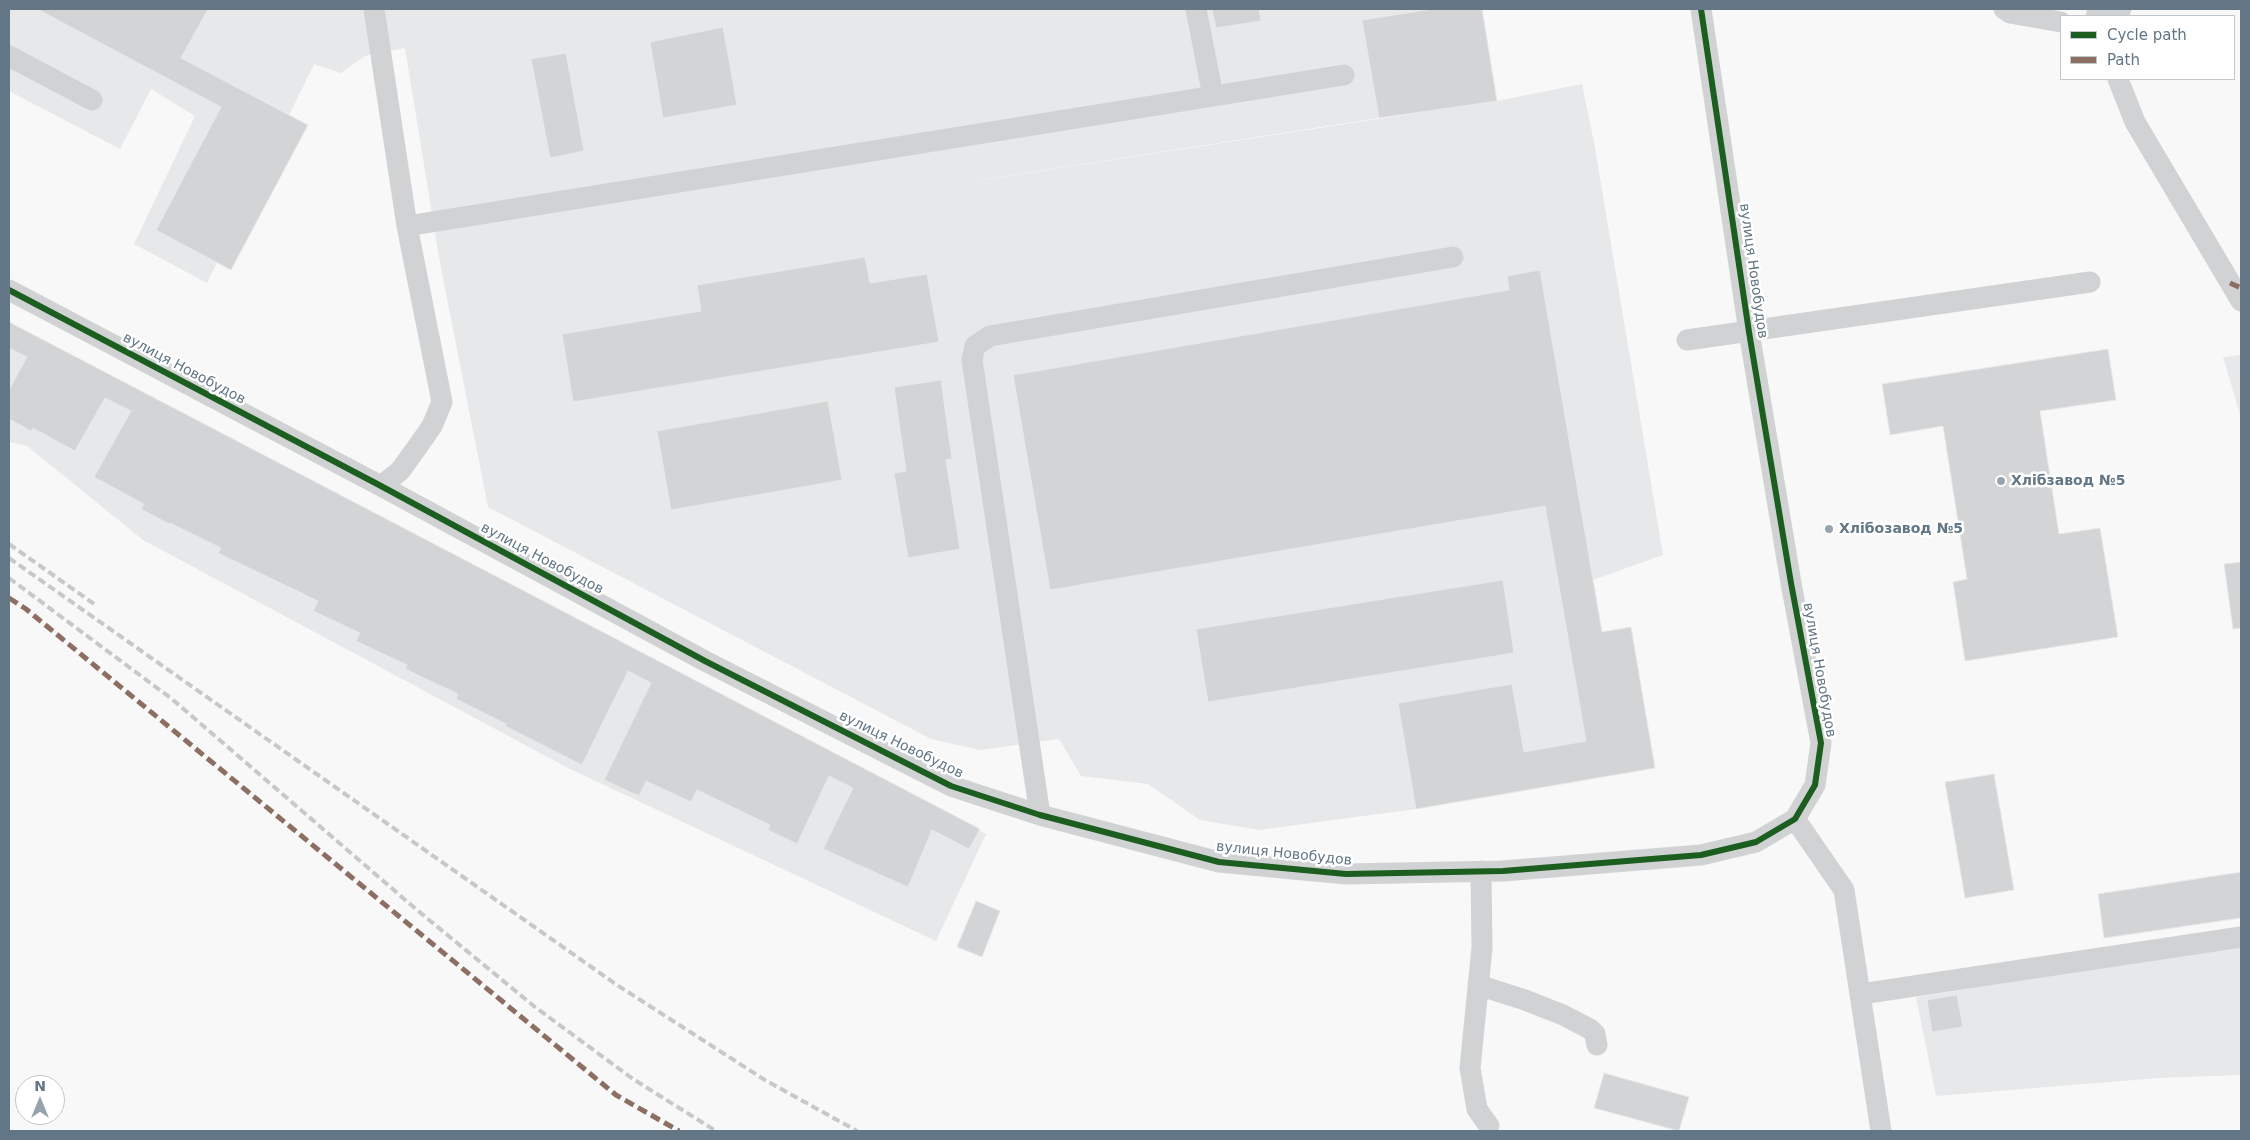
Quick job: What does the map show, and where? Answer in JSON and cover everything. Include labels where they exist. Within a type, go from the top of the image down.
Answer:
[{"type":"street","points":[[374,9],[407,226],[442,402],[432,426],[414,452],[400,471],[381,486]]},
{"type":"street","points":[[1196,9],[1213,96]]},
{"type":"street","name":"вулиця Новобудов","points":[[9,290],[381,486],[705,661],[950,786],[1040,815],[1219,862],[1346,874],[1481,871],[1701,855],[1756,842],[1795,819],[1815,786],[1821,744],[1791,583],[1749,332],[1701,9]]},
{"type":"street","points":[[2004,9],[2010,13],[2060,22]]},
{"type":"street","points":[[2103,15],[2120,9]]},
{"type":"street","points":[[9,56],[92,100]]},
{"type":"street","points":[[407,226],[1344,75]]},
{"type":"street","points":[[2118,80],[2135,122],[2241,301]]},
{"type":"street","points":[[1040,815],[972,360],[976,346],[990,336],[1453,257]]},
{"type":"street","points":[[1687,340],[2090,282]]},
{"type":"street","points":[[1795,819],[1844,890],[1882,1131]]},
{"type":"street","points":[[1481,871],[1482,948],[1470,1068],[1477,1109],[1489,1126]]},
{"type":"street","points":[[1861,994],[2241,937]]},
{"type":"street","points":[[1478,985],[1563,1015],[1590,1029],[1595,1034],[1597,1044]]},
{"type":"shaded area","points":[[9,9],[1482,9],[1497,101],[1582,84],[1594,142],[1663,555],[1593,580],[1602,632],[1631,627],[1655,768],[1416,809],[1259,830],[1200,820],[1148,784],[1081,776],[1059,739],[980,750],[931,739],[488,507],[440,263],[405,48],[365,56],[341,73],[314,64],[207,283],[134,244],[195,116],[151,89],[120,149],[9,91]],"holes":[[[1430,111],[974,181],[1379,118]]]},
{"type":"shaded area","points":[[9,337],[166,411],[986,834],[936,941],[568,768],[143,540],[27,446],[9,442]]},
{"type":"shaded area","points":[[2241,355],[2241,418],[2223,357]]},
{"type":"shaded area","points":[[2241,946],[2241,1075],[2159,1078],[1936,1096],[1916,997]]},
{"type":"building","points":[[37,9],[208,9],[181,58],[308,125],[231,270],[156,230],[221,107]]},
{"type":"building","points":[[1212,9],[1259,9],[1261,21],[1216,28]]},
{"type":"building","points":[[1433,9],[1482,9],[1497,101],[1379,118],[1362,20]]},
{"type":"building","points":[[723,27],[737,105],[663,118],[650,42]]},
{"type":"building","points":[[566,53],[584,151],[550,158],[531,59]]},
{"type":"building","points":[[865,257],[870,283],[927,274],[939,342],[573,402],[562,334],[701,311],[697,285]]},
{"type":"building","points":[[1540,270],[1602,632],[1631,627],[1655,768],[1416,809],[1398,703],[1512,684],[1524,752],[1586,741],[1545,506],[1050,590],[1013,375],[1509,290],[1507,276]]},
{"type":"building","points":[[9,322],[980,829],[969,849],[932,830],[908,887],[823,849],[853,788],[829,776],[797,844],[768,830],[770,825],[697,790],[691,802],[646,781],[639,796],[604,780],[651,683],[628,671],[582,765],[456,699],[458,694],[405,669],[407,665],[356,641],[360,633],[313,611],[318,601],[218,553],[221,548],[141,509],[144,504],[94,477],[131,411],[105,398],[75,451],[33,428],[31,431],[9,419],[9,390],[27,357],[9,348]]},
{"type":"building","name":"Хлібзавод №5","points":[[2108,349],[2116,400],[2040,411],[2059,534],[2100,528],[2118,637],[1965,661],[1953,582],[1967,579],[1943,426],[1890,435],[1882,384]]},
{"type":"building","points":[[941,380],[952,459],[946,460],[960,549],[908,558],[894,473],[906,471],[894,387]]},
{"type":"building","points":[[828,401],[842,480],[671,510],[657,431]]},
{"type":"building","points":[[2241,562],[2241,628],[2233,629],[2224,564]]},
{"type":"building","points":[[1503,580],[1514,653],[1208,702],[1196,629]]},
{"type":"building","points":[[1994,774],[2014,890],[1965,898],[1945,782]]},
{"type":"building","points":[[2241,872],[2241,918],[2104,938],[2098,894]]},
{"type":"building","points":[[976,901],[1000,911],[982,957],[957,947]]},
{"type":"building","points":[[1957,995],[1963,1027],[1932,1032],[1927,1000]]},
{"type":"building","points":[[1604,1073],[1689,1097],[1679,1131],[1594,1108]]},
{"type":"railway","points":[[9,544],[97,606]]},
{"type":"railway","points":[[9,558],[617,985],[765,1080],[857,1131]]},
{"type":"railway","points":[[9,578],[172,699],[417,910],[535,1007],[633,1079],[716,1131]]},
{"type":"marked path","points":[[2230,283],[2241,288]]},
{"type":"marked path","points":[[9,598],[26,609],[616,1095],[679,1131]]},
{"type":"cycle path","points":[[9,290],[381,486],[705,661],[951,786],[1040,815],[1219,862],[1346,874],[1503,871],[1701,855],[1756,842],[1795,819],[1815,785],[1821,743],[1791,583],[1749,332],[1701,9]]},
{"type":"place","name":"Хлібзавод №5","points":[[2001,481]]},
{"type":"place","name":"Хлібозавод №5","points":[[1829,529]]}]
